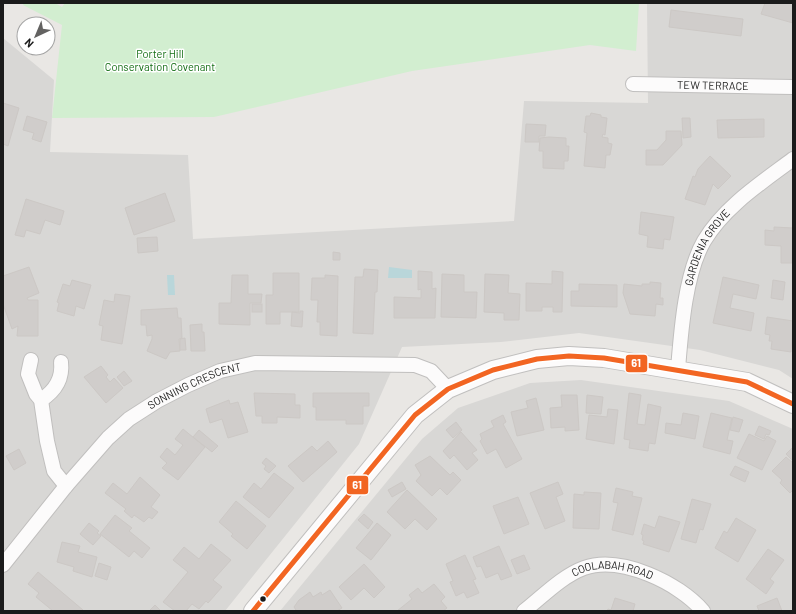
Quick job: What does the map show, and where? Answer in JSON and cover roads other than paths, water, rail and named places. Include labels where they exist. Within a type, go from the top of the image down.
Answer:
[{"type":"street","name":"TEW TERRACE","points":[[633,84],[793,87]]},
{"type":"street","name":"GARDENIA GROVE","points":[[678,369],[688,291],[704,242],[720,220],[735,204],[793,159]]},
{"type":"street","points":[[253,611],[415,415],[448,389],[493,370],[537,359],[569,356],[604,358],[678,369],[747,382],[793,404]]},
{"type":"street","points":[[31,360],[28,374],[36,394],[41,400],[47,441],[54,471],[66,486]]},
{"type":"street","points":[[41,400],[57,385],[62,373],[61,362]]},
{"type":"street","name":"SONNING CRESCENT","points":[[3,565],[66,486],[108,438],[129,419],[157,401],[220,371],[255,363],[415,365],[431,371],[448,389]]},
{"type":"street","name":"COOLABAH ROAD","points":[[524,611],[564,579],[584,568],[609,564],[648,573],[679,591],[703,611]]},
{"type":"water","points":[[389,267],[412,270],[412,278],[388,278]]},
{"type":"water","points":[[167,275],[174,275],[175,295],[168,295]]},
{"type":"park label","name":"Porter Hill Conservation Covenant","points":[[160,60]]}]
